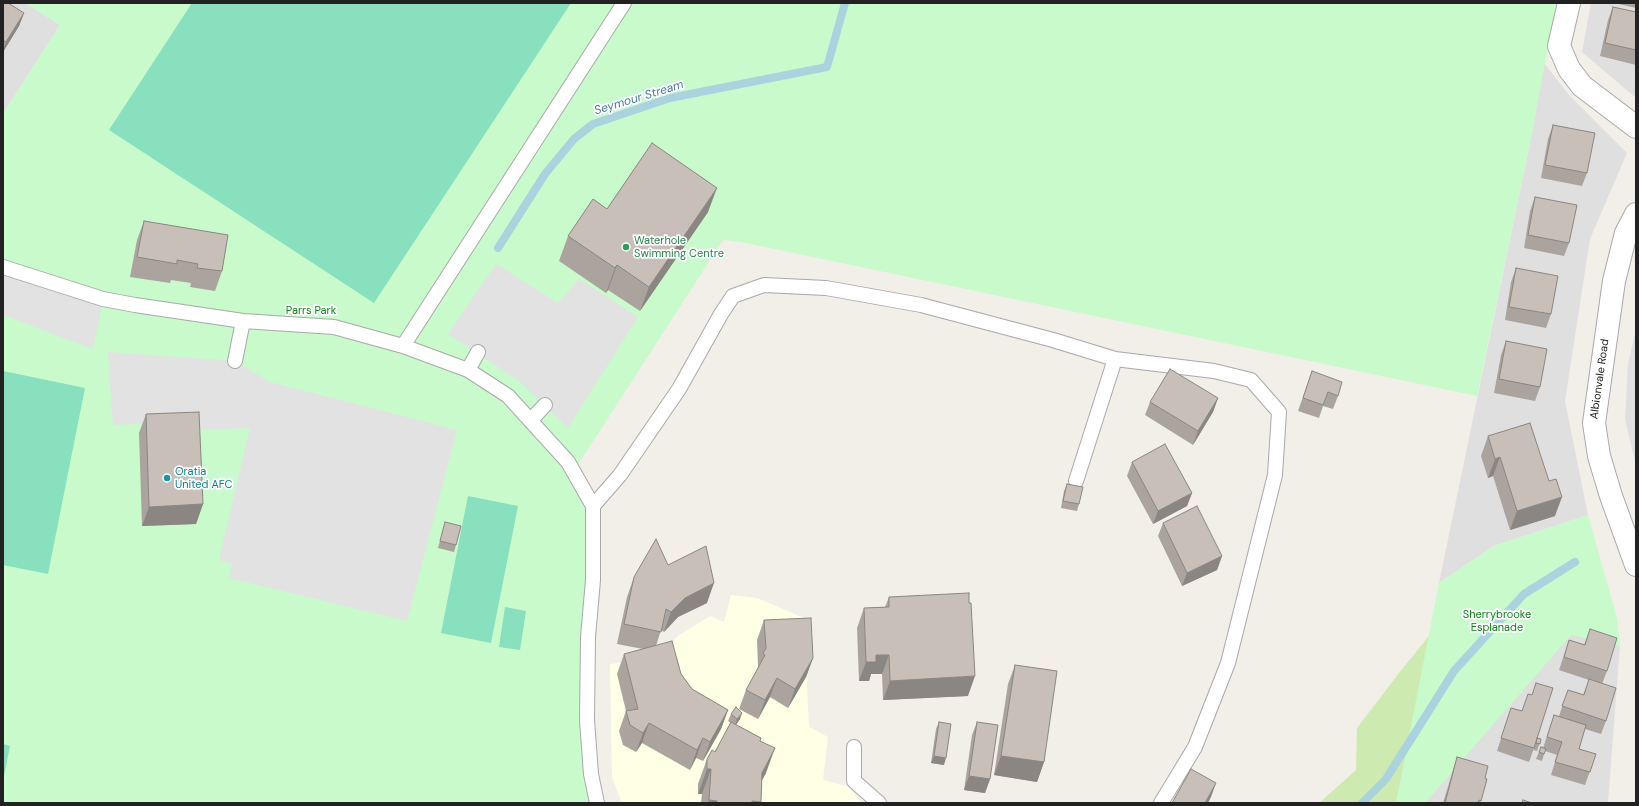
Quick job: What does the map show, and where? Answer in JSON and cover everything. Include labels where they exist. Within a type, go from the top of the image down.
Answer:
[{"type":"street","points":[[1569,3],[1559,46],[1569,69],[1582,86],[1636,127]]},
{"type":"street","name":"Albionvale Road","points":[[1636,214],[1626,233],[1614,281],[1594,423],[1599,456],[1611,496],[1636,565]]},
{"type":"lane","points":[[403,346],[624,3]]},
{"type":"lane","points":[[3,267],[103,299],[243,321],[334,327],[403,346],[468,370],[508,396],[568,462],[593,506],[593,580],[588,637],[587,720],[591,774],[597,803]]},
{"type":"lane","points":[[593,506],[620,475],[679,389],[720,314],[733,296],[764,285],[826,288],[921,305],[1053,340],[1115,359],[1214,371],[1251,380],[1279,412],[1275,475],[1228,663],[1195,747],[1161,803]]},
{"type":"lane","points":[[235,361],[243,321]]},
{"type":"lane","points":[[468,370],[478,352]]},
{"type":"lane","points":[[1076,480],[1115,359]]},
{"type":"lane","points":[[531,420],[545,406]]},
{"type":"lane","points":[[854,747],[854,781],[879,803]]},
{"type":"shaded area","points":[[3,3],[25,3],[60,25],[3,114]]},
{"type":"shaded area","points":[[1591,3],[1636,3],[1636,98],[1582,52]]},
{"type":"shaded area","points":[[1544,63],[1569,95],[1627,153],[1590,239],[1565,401],[1588,515],[1494,546],[1439,583],[1532,133]]},
{"type":"shaded area","points":[[496,264],[558,303],[579,279],[638,317],[568,428],[518,380],[448,334]]},
{"type":"shaded area","points":[[3,267],[103,299],[93,349],[3,315]]},
{"type":"shaded area","points":[[1636,330],[1636,466],[1625,419],[1628,364]]},
{"type":"shaded area","points":[[108,352],[235,361],[270,382],[457,430],[407,621],[229,578],[232,564],[219,560],[250,428],[160,431],[158,423],[113,425]]},
{"type":"shaded area","points":[[731,595],[757,598],[804,618],[809,727],[828,737],[823,780],[849,787],[861,803],[622,803],[612,777],[610,664],[664,657],[670,644],[678,636],[710,616],[724,622]]},
{"type":"shaded area","points":[[1571,634],[1620,646],[1608,803],[1425,803]]},
{"type":"green space","name":"Parrs Park","points":[[25,3],[1556,3],[1532,133],[1477,396],[741,242],[723,240],[574,471],[593,506],[588,637],[597,803],[3,803],[3,114],[60,25]]},
{"type":"green space","points":[[192,3],[571,3],[374,303],[109,130]]},
{"type":"green space","points":[[3,371],[85,388],[48,574],[3,565]]},
{"type":"green space","points":[[468,496],[518,506],[491,643],[441,633]]},
{"type":"green space","name":"Sherrybrooke Esplanade","points":[[1588,515],[1617,618],[1620,646],[1571,635],[1425,803],[1396,803],[1439,583],[1494,546]]},
{"type":"green space","points":[[1454,605],[1604,638],[1620,646],[1571,635],[1425,803],[1319,803],[1356,770],[1357,728]]},
{"type":"green space","points":[[505,607],[526,611],[520,650],[499,647]]},
{"type":"green space","points":[[3,744],[10,746],[3,781]]},
{"type":"building","points":[[3,3],[8,3],[24,13],[6,42],[3,40]]},
{"type":"building","points":[[1613,7],[1636,12],[1636,50],[1605,43]]},
{"type":"building","points":[[1553,125],[1595,133],[1587,173],[1545,165]]},
{"type":"building","name":"Waterhole Swimming Centre","points":[[652,143],[717,188],[649,287],[617,265],[615,268],[568,236],[593,199],[607,209]]},
{"type":"building","points":[[1535,197],[1577,205],[1569,243],[1528,235]]},
{"type":"building","points":[[144,221],[228,235],[222,271],[197,268],[198,264],[177,260],[177,264],[137,257]]},
{"type":"building","points":[[1516,268],[1558,276],[1551,314],[1509,307]]},
{"type":"building","points":[[1506,341],[1547,349],[1540,387],[1499,379]]},
{"type":"building","points":[[1170,369],[1218,398],[1198,431],[1150,402]]},
{"type":"building","points":[[1312,371],[1342,382],[1338,396],[1328,392],[1323,405],[1303,398]]},
{"type":"building","name":"Oratia United AFC","points":[[199,412],[203,504],[149,507],[146,414]]},
{"type":"building","points":[[1530,423],[1549,481],[1556,479],[1562,497],[1517,511],[1500,457],[1495,459],[1488,436]]},
{"type":"building","points":[[1165,444],[1192,493],[1158,511],[1132,462]]},
{"type":"building","points":[[1067,484],[1083,487],[1079,504],[1063,501]]},
{"type":"building","points":[[1197,506],[1222,556],[1187,573],[1163,523]]},
{"type":"building","points":[[445,522],[461,526],[456,545],[440,541]]},
{"type":"building","points":[[656,539],[668,565],[706,546],[714,583],[685,598],[671,612],[666,609],[661,632],[624,624],[634,577]]},
{"type":"building","points":[[969,593],[969,603],[971,603],[975,676],[890,681],[889,655],[876,655],[876,662],[866,662],[864,608],[889,607],[889,597]]},
{"type":"building","points":[[811,618],[813,658],[795,689],[777,678],[765,700],[746,690],[765,655],[763,653],[766,648],[764,620]]},
{"type":"building","points":[[1590,629],[1617,638],[1607,671],[1564,657],[1569,640],[1585,645]]},
{"type":"building","points":[[672,641],[681,674],[692,689],[728,710],[710,742],[703,738],[697,750],[649,723],[643,733],[630,725],[626,711],[638,709],[624,654]]},
{"type":"building","points":[[1015,665],[1057,671],[1044,762],[1001,756]]},
{"type":"building","points":[[1589,679],[1616,688],[1606,721],[1562,706],[1568,690],[1584,695]]},
{"type":"building","points":[[1536,683],[1553,688],[1534,748],[1501,738],[1511,708],[1522,711],[1528,694],[1532,695]]},
{"type":"building","points":[[736,707],[742,713],[737,719],[731,714]]},
{"type":"building","points":[[1554,715],[1586,725],[1579,749],[1596,754],[1590,772],[1555,762],[1562,742],[1547,737]]},
{"type":"building","points":[[731,722],[761,738],[760,741],[775,748],[762,773],[761,802],[752,801],[752,803],[717,803],[717,801],[709,800],[711,769],[707,769],[707,759],[712,750],[715,752]]},
{"type":"building","points":[[939,722],[951,724],[946,758],[934,756]]},
{"type":"building","points":[[977,722],[998,725],[990,779],[969,776]]},
{"type":"building","points":[[1537,738],[1541,739],[1540,744],[1536,743]]},
{"type":"building","points":[[1541,747],[1546,749],[1544,754],[1539,752]]},
{"type":"building","points":[[1457,757],[1488,766],[1485,778],[1487,779],[1481,801],[1479,800],[1478,803],[1445,803]]},
{"type":"building","points":[[1191,769],[1216,783],[1205,803],[1172,803]]},
{"type":"building","points":[[1523,800],[1532,803],[1522,803]]},
{"type":"waterway","name":"Seymour Stream","points":[[498,248],[545,174],[574,139],[593,124],[670,98],[827,67],[845,3]]},
{"type":"waterway","points":[[1362,803],[1386,779],[1454,671],[1524,594],[1575,562]]},
{"type":"place","name":"Waterhole Swimming Centre","points":[[626,247]]},
{"type":"place","name":"Oratia United AFC","points":[[167,478]]}]
